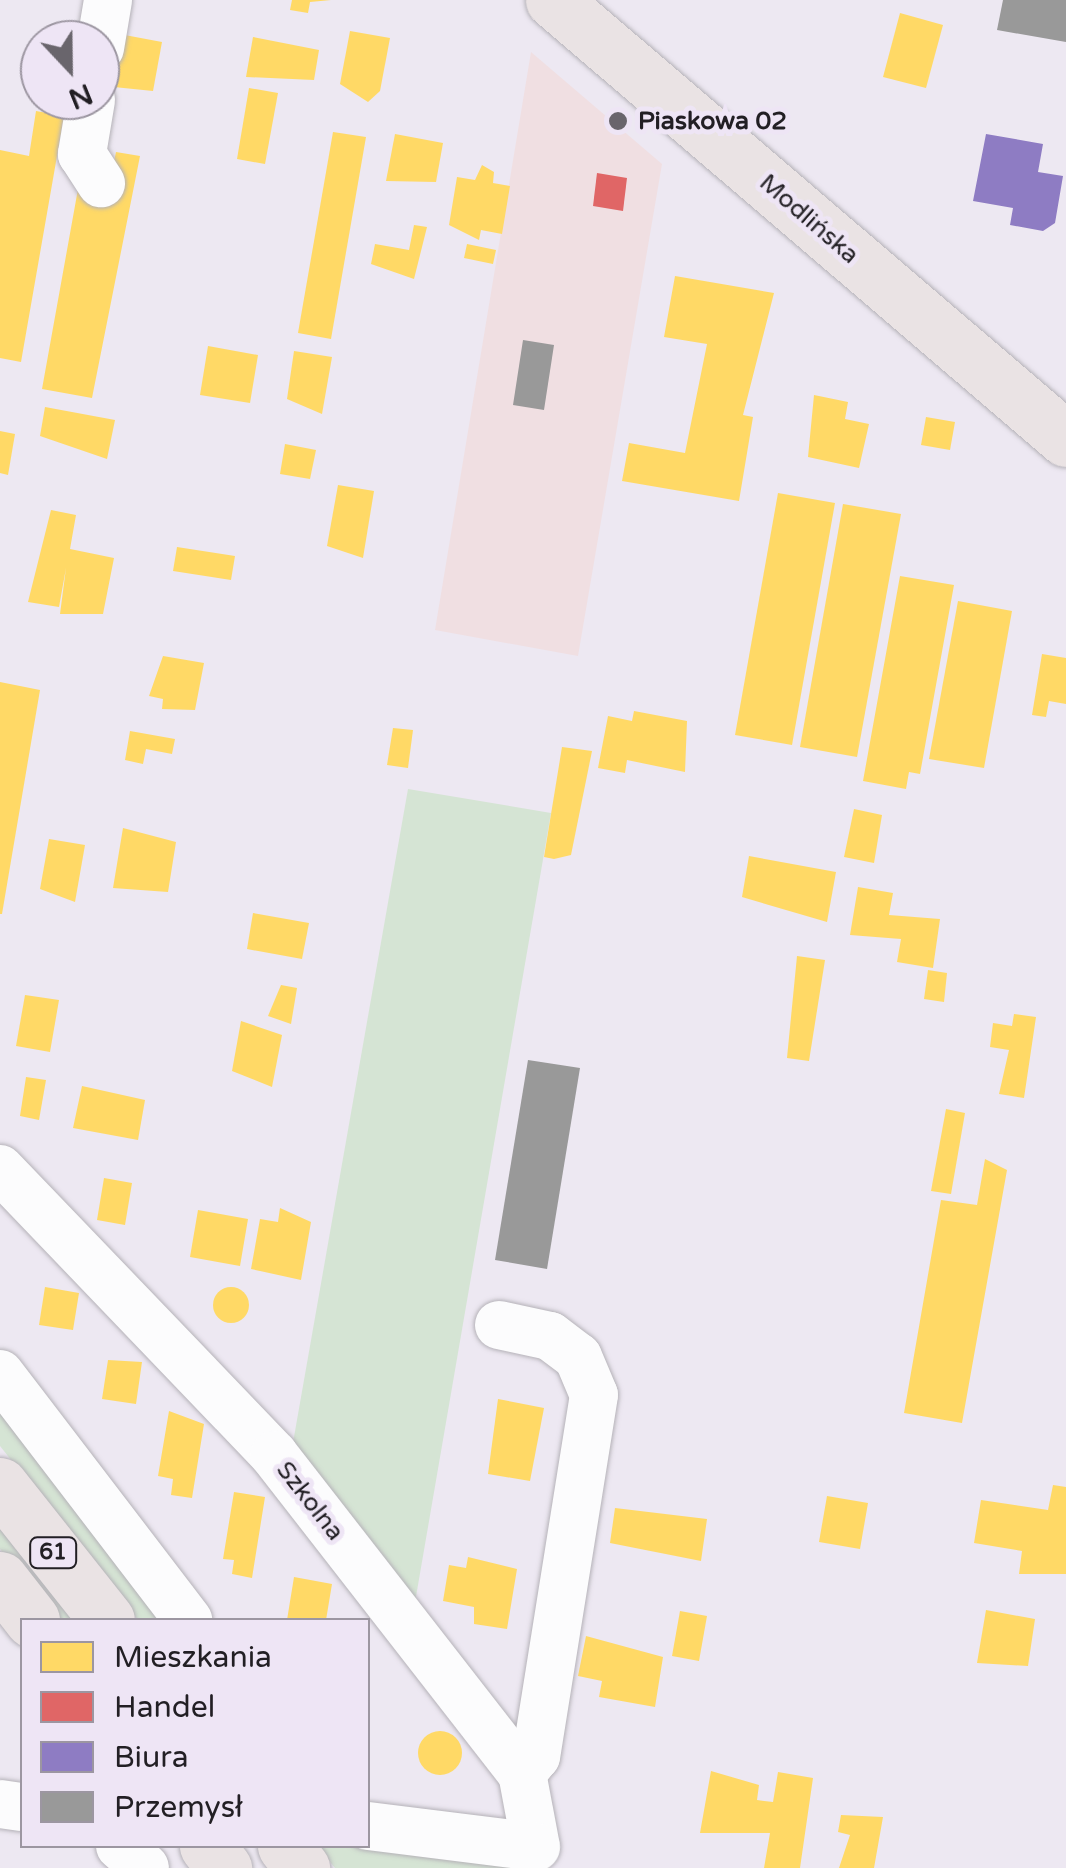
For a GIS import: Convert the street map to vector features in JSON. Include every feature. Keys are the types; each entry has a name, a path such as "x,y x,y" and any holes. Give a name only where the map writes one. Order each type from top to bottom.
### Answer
{"main road":[{"name":"Modlińska","path":"553,0 1066,439"},
{"name":"61","path":"0,1485 105,1618"},
{"name":"61","path":"0,1579 30,1618"},
{"path":"208,1848 224,1868"},
{"path":"286,1848 302,1868"}],"street":[{"path":"88,120 82,154 101,182"},
{"name":"Szkolna","path":"0,1169 274,1455 522,1773 549,1858"},
{"path":"498,1325 564,1347 594,1395 536,1756 522,1773"},
{"path":"0,1374 186,1618"},
{"path":"370,1826 549,1858"},
{"path":"122,1848 145,1868"}],"shaded area":[{"path":"531,52 662,164 578,656 435,630"}],"green space":[{"path":"408,789 551,813 413,1614 291,1454"},
{"path":"0,1396 169,1618 136,1618 0,1446"},
{"path":"0,1518 79,1618 54,1618 0,1549"},
{"path":"370,1846 526,1868 335,1868 319,1848"}],"building: Mieszkania":[{"path":"292,0 331,0 310,2 308,13 290,10"},
{"path":"900,13 943,25 926,88 883,77"},
{"path":"350,31 390,38 380,91 368,102 340,84"},
{"path":"120,34 162,42 153,91 120,88"},
{"path":"253,37 319,50 314,80 246,77"},
{"path":"249,88 278,93 265,164 237,159"},
{"path":"35,120 63,120 21,362 0,358 0,150 29,156"},
{"path":"333,132 366,137 331,339 298,333"},
{"path":"395,134 443,143 436,182 386,181"},
{"path":"116,152 140,156 92,398 42,389 78,189 107,194"},
{"path":"482,165 494,172 493,183 510,186 502,234 481,230 479,240 449,225 457,177 475,180"},
{"path":"414,225 427,227 414,279 371,264 375,244 409,250"},
{"path":"467,244 496,250 493,264 464,258"},
{"path":"675,276 774,293 743,415 753,417 739,501 622,481 629,443 685,453 707,344 664,337"},
{"path":"208,346 258,355 250,403 200,395"},
{"path":"294,351 332,357 322,414 287,399"},
{"path":"814,395 848,402 845,419 869,424 859,468 808,457"},
{"path":"45,407 115,420 107,459 40,436"},
{"path":"926,417 955,422 950,450 921,445"},
{"path":"0,431 15,434 8,475 0,473"},
{"path":"285,444 316,450 310,479 280,474"},
{"path":"338,485 374,491 363,558 327,546"},
{"path":"778,493 835,503 792,745 735,735"},
{"path":"843,504 901,514 857,757 800,747"},
{"path":"51,510 76,515 70,549 114,558 103,614 60,614 66,568 59,607 28,602"},
{"path":"177,547 235,556 231,580 173,571"},
{"path":"900,576 954,585 920,774 909,772 906,789 863,781"},
{"path":"958,601 1012,611 984,768 929,759"},
{"path":"1042,654 1066,658 1066,704 1049,701 1046,717 1032,715"},
{"path":"163,656 204,663 195,710 162,709 163,699 149,696"},
{"path":"0,682 40,690 2,914 0,914"},
{"path":"634,711 687,721 685,772 627,760 625,773 598,768 608,716 632,721"},
{"path":"393,728 413,730 408,768 387,765"},
{"path":"130,731 175,739 172,754 146,749 143,764 125,760"},
{"path":"562,747 592,751 571,855 554,859 544,857"},
{"path":"854,809 882,815 874,863 844,857"},
{"path":"123,828 176,842 168,892 113,888"},
{"path":"49,839 85,845 75,902 40,889"},
{"path":"749,856 836,872 827,922 742,897"},
{"path":"858,887 893,893 889,915 940,919 933,968 897,962 901,939 850,935"},
{"path":"253,913 309,923 302,959 247,949"},
{"path":"797,956 825,960 809,1061 787,1058"},
{"path":"928,970 947,973 944,1002 924,999"},
{"path":"281,985 297,988 291,1024 268,1016"},
{"path":"25,995 59,1000 50,1052 16,1046"},
{"path":"1014,1014 1036,1017 1024,1098 999,1094 1009,1050 990,1047 993,1023 1012,1026"},
{"path":"241,1021 282,1035 272,1087 232,1071"},
{"path":"26,1077 46,1080 39,1120 20,1116"},
{"path":"82,1086 145,1100 138,1140 73,1128"},
{"path":"946,1109 965,1113 951,1194 931,1191"},
{"path":"985,1159 1007,1170 962,1423 904,1413 941,1200 977,1205"},
{"path":"104,1178 132,1183 125,1225 97,1220"},
{"path":"280,1208 311,1222 301,1280 251,1269 260,1219 278,1222"},
{"path":"198,1210 248,1219 240,1266 190,1257"},
{"path":"45,1287 79,1293 73,1330 39,1325"},
{"path":"231,1287 243,1293 249,1305 243,1317 231,1323 219,1317 213,1305 219,1293"},
{"path":"108,1360 142,1362 136,1404 102,1399"},
{"path":"498,1399 544,1408 530,1481 488,1474"},
{"path":"169,1411 204,1424 192,1498 171,1495 173,1479 158,1476"},
{"path":"1053,1485 1066,1487 1066,1574 1019,1574 1022,1551 974,1543 981,1500 1048,1510"},
{"path":"234,1492 265,1497 252,1578 232,1574 234,1560 223,1559"},
{"path":"827,1496 868,1503 860,1549 819,1542"},
{"path":"615,1508 707,1519 701,1561 610,1543"},
{"path":"468,1557 517,1569 507,1629 474,1624 474,1607 443,1601 449,1565 466,1568"},
{"path":"294,1577 332,1584 326,1618 287,1618"},
{"path":"986,1610 1035,1619 1028,1666 977,1663"},
{"path":"680,1611 707,1616 699,1661 672,1656"},
{"path":"586,1636 663,1657 655,1707 599,1697 602,1681 578,1676"},
{"path":"440,1731 456,1737 462,1753 456,1769 440,1775 424,1769 418,1753 424,1737"},
{"path":"711,1771 759,1785 757,1800 773,1802 778,1772 813,1778 800,1868 764,1868 770,1833 700,1833"},
{"path":"841,1815 883,1817 874,1868 839,1868 850,1835 838,1832"}],"building: Handel":[{"path":"597,173 627,178 623,211 593,206"}],"building: Biura":[{"path":"986,134 1043,144 1038,172 1063,176 1055,223 1043,231 1010,225 1013,208 973,201"}],"building: Przemysł":[{"path":"1003,0 1066,0 1066,42 997,30"},
{"path":"523,340 554,345 544,410 513,405"},
{"path":"528,1060 580,1068 547,1269 495,1260"}],"place":[{"name":"Piaskowa 02","path":"618,121"}]}
